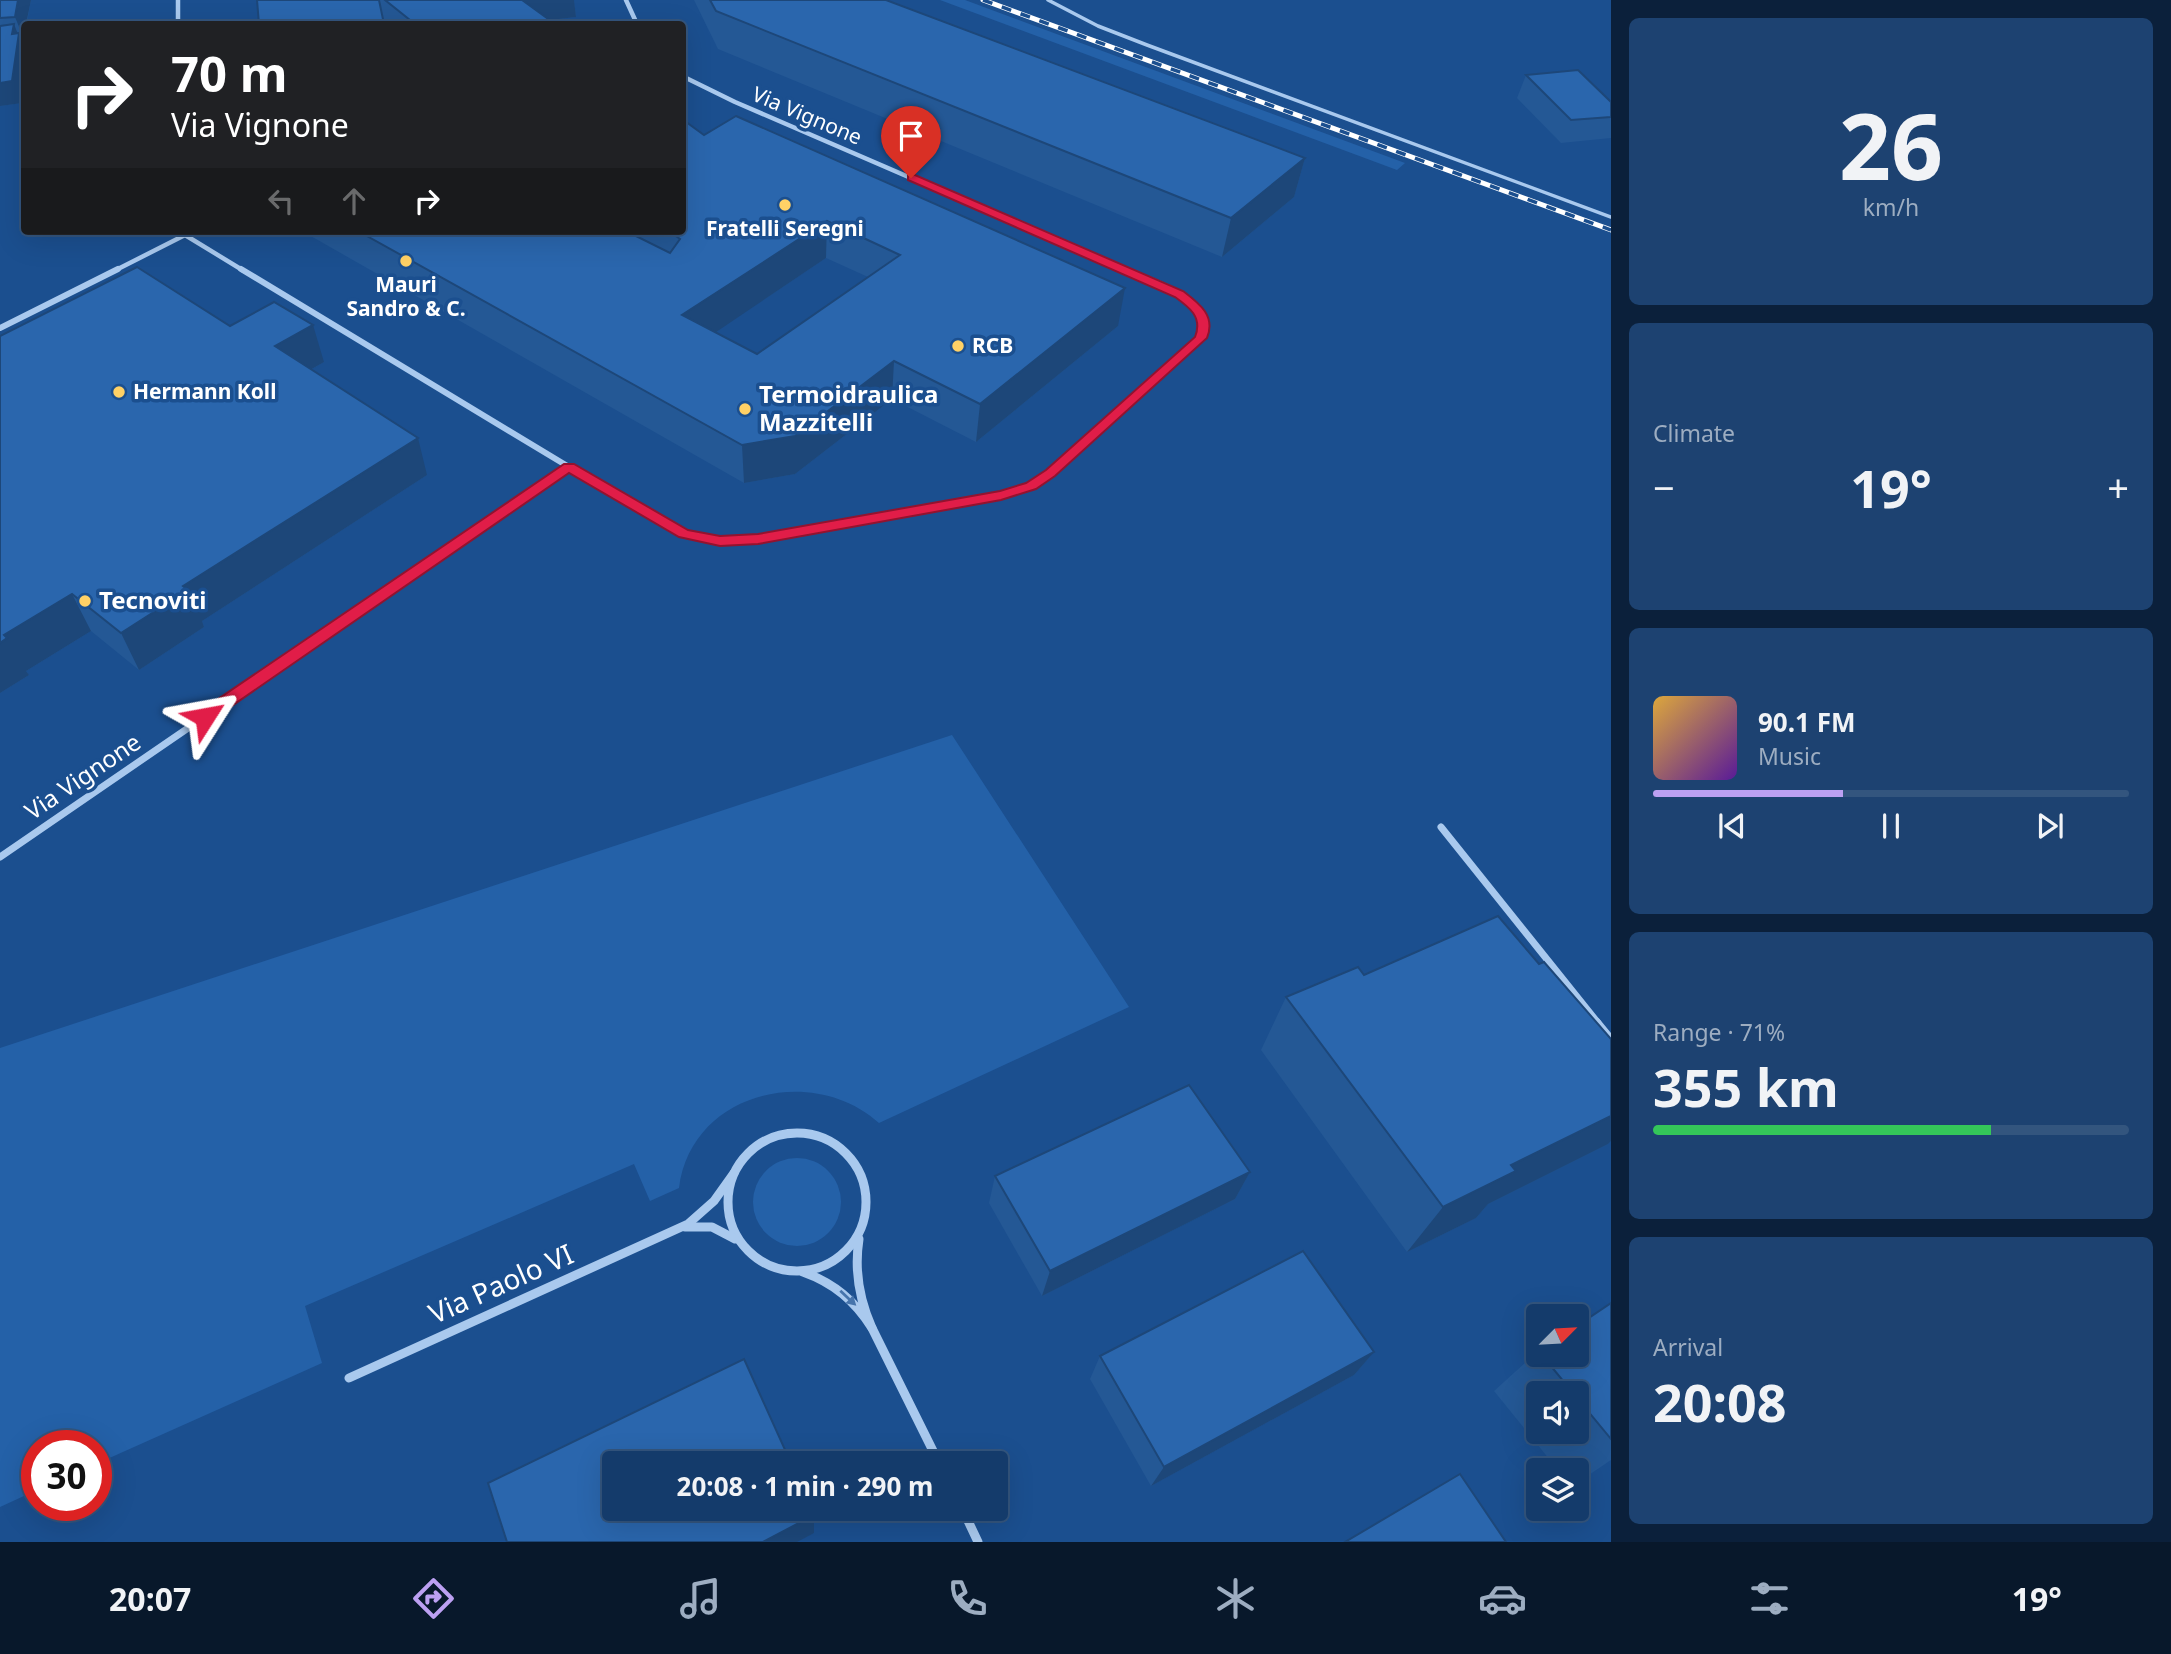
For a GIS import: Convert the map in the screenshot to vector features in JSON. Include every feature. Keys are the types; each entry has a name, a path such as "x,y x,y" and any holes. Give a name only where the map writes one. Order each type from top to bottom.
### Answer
{"street":[{"path":"178,0 178,21"},
{"path":"626,0 636,21"},
{"name":"Via Vignone","path":"186,235 684,534 720,541 758,539 1001,495 1031,486 1051,473 1194,346 1204,329 1200,310 1191,301 1167,288 735,102 686,78"},
{"name":"Via Vignone","path":"0,328 179,235"},
{"name":"Via Vignone","path":"0,857 569,467"},
{"path":"1441,827 1611,1040"},
{"name":"Via Paolo VI","path":"349,1378 671,1232 705,1210 748,1155 766,1141 788,1135 823,1139 850,1157 862,1174 868,1196 856,1250 855,1270 861,1301 933,1451"},
{"path":"734,1173 729,1184 727,1207 732,1230 746,1248"},
{"name":"Via Paolo VI","path":"671,1232 696,1225 714,1227 730,1235 766,1262 810,1274 838,1289 862,1312 872,1328"},
{"name":"Via Paolo VI","path":"788,1269 812,1269 834,1261 851,1246 863,1228"},
{"path":"968,1521 978,1542"}],"lane":[{"path":"1048,0 1080,18 1147,45 1611,217"}],"shaded area":[{"path":"940,0 965,0 1405,163 1397,170"},
{"path":"952,735 1129,1007 879,1123 852,1105 821,1094 789,1092 758,1097 730,1109 706,1129 688,1155 679,1188 650,1201 634,1164 305,1306 322,1363 112,1457 112,1430 21,1430 21,1497 0,1507 0,1048"},
{"path":"797,1158 814,1162 828,1171 837,1185 841,1202 837,1219 828,1233 814,1242 797,1246 780,1242 766,1233 757,1219 753,1202 757,1185 766,1171 780,1162"}],"building":[{"path":"0,0 18,0 15,17 0,18"},
{"path":"257,0 379,0 383,21 259,21"},
{"path":"385,0 522,0 551,21 411,21"},
{"path":"710,0 886,0 1305,158 1231,218 716,11"},
{"path":"14,24 12,34 19,33 12,81 0,83 0,26"},
{"path":"1578,70 1611,102 1611,117 1571,120 1526,75"},
{"path":"736,116 1125,288 980,404 894,361 795,436 742,445 365,235 634,235 670,253 680,239 674,235 686,235 686,122 704,135","holes":["827,221 900,255 757,354 682,315"]},
{"path":"137,267 230,326 274,302 313,325 275,346 418,438 183,586 188,590 121,633 72,594 4,635 7,638 0,643 0,336"},
{"path":"1498,916 1539,964 1544,962 1611,1039 1611,1116 1511,1165 1516,1171 1443,1207 1286,997 1358,967 1364,975"},
{"path":"1189,1085 1250,1172 1050,1271 995,1176"},
{"path":"1303,1251 1374,1352 1164,1467 1100,1356"},
{"path":"1611,1303 1611,1439 1589,1412 1589,1381 1563,1381 1552,1367 1589,1367 1589,1318"},
{"path":"744,1359 786,1451 602,1451 602,1521 803,1521 763,1542 507,1542 488,1483"},
{"path":"1460,1474 1506,1542 1345,1542"}],"railway":[{"path":"983,0 1611,230"}],"place":[{"name":"Fratelli Seregni","path":"785,205"},
{"name":"Mauri Sandro & C.","path":"406,261"},
{"name":"RCB","path":"958,346"},
{"name":"Hermann Koll","path":"119,392"},
{"name":"Termoidraulica Mazzitelli","path":"745,409"},
{"name":"Tecnoviti","path":"85,601"}],"route":[{"path":"205,717 569,467 684,534 720,541 758,539 1001,495 1031,486 1051,473 1201,338 1204,319 1200,310 1179,294 911,178"}]}
